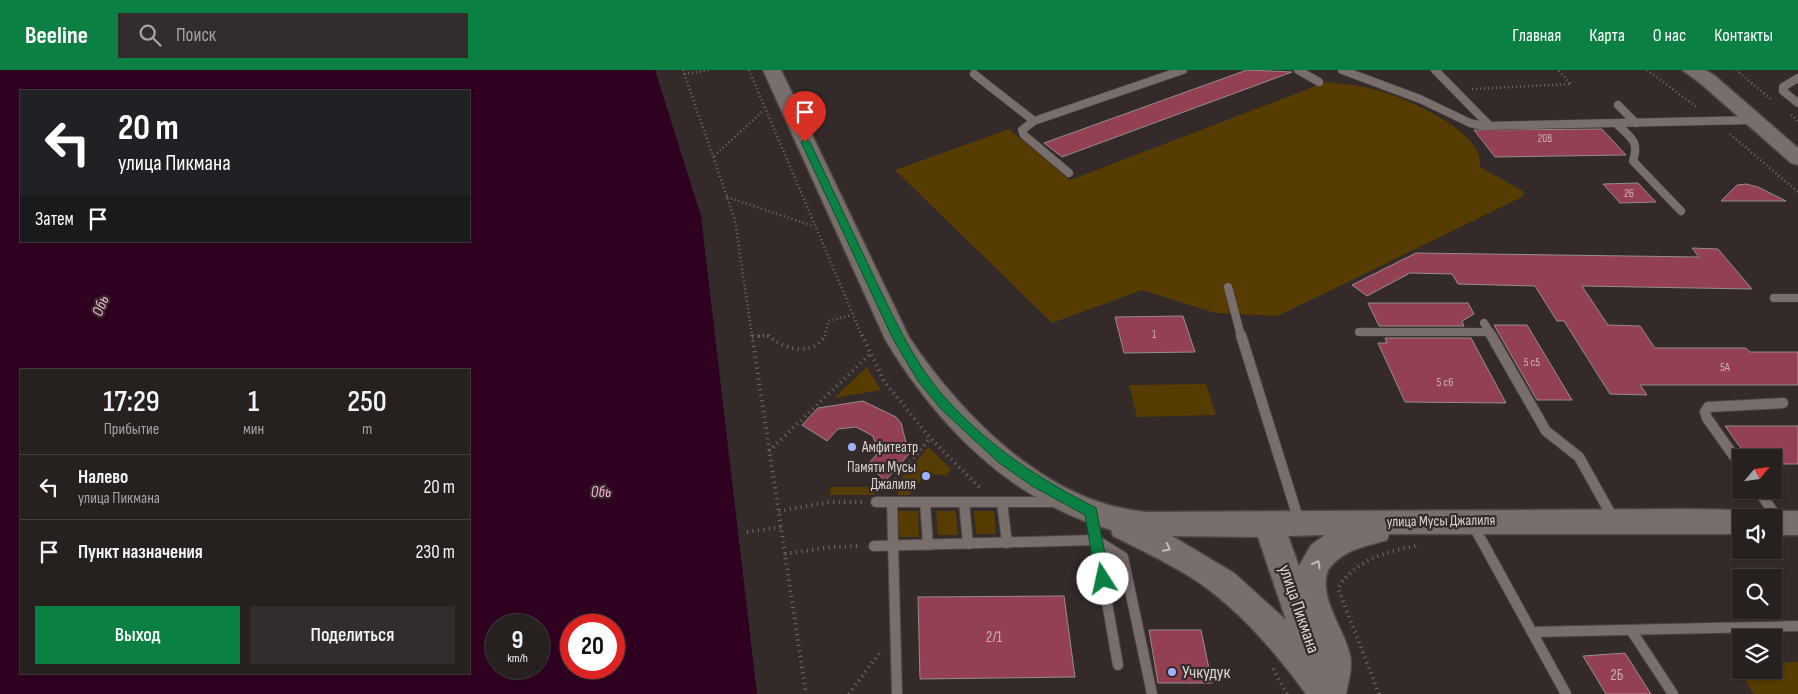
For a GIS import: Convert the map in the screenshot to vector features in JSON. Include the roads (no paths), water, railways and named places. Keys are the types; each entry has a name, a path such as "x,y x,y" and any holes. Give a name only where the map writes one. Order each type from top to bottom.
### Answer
{"street":[{"path":"772,70 898,339 922,378 945,406 1002,459 1086,518 1173,551 1224,583 1276,632 1328,694"},
{"path":"1699,73 1798,159"},
{"name":"улица Мусы Джалиля","path":"1086,518 1141,524 1284,524 1425,532 1471,521 1732,522"},
{"name":"улица Пикмана","path":"1284,524 1328,694"},
{"path":"1328,694 1334,658 1310,586 1315,562 1332,546 1356,535 1425,532"}],"lane":[{"path":"1069,173 1024,135 1022,130 1034,120 1182,70"},
{"path":"1298,70 1319,82"},
{"path":"1342,70 1420,99 1470,123 1490,126 1754,120"},
{"path":"1435,70 1490,126"},
{"path":"974,74 1034,120"},
{"path":"1798,78 1783,87 1783,91 1798,103"},
{"path":"1618,105 1636,123"},
{"path":"1616,123 1636,144 1637,149 1633,161 1681,211"},
{"path":"1228,287 1253,379 1284,524"},
{"path":"1774,298 1798,298"},
{"path":"1484,323 1546,431 1579,457 1614,520"},
{"path":"1359,332 1490,332"},
{"path":"1732,453 1707,418 1705,412 1708,407 1713,405 1783,404"},
{"path":"1765,499 1784,523"},
{"path":"897,694 892,546 883,502 1002,502 1086,518 1123,557 1152,694"},
{"path":"925,502 928,545"},
{"path":"964,502 968,544"},
{"path":"1002,502 1007,543"},
{"path":"874,546 1007,543 1086,518"},
{"path":"1086,518 1118,665"},
{"path":"1471,521 1566,694"},
{"path":"1532,632 1798,626"},
{"path":"1631,630 1673,694"}],"water":[{"name":"Обь","path":"0,70 655,70 701,216 757,694 0,694"}],"place":[{"name":"Амфитеатр","path":"852,447"},
{"name":"Памяти Мусы Джалиля","path":"926,476"},
{"name":"Учкудук","path":"1172,672"}]}
